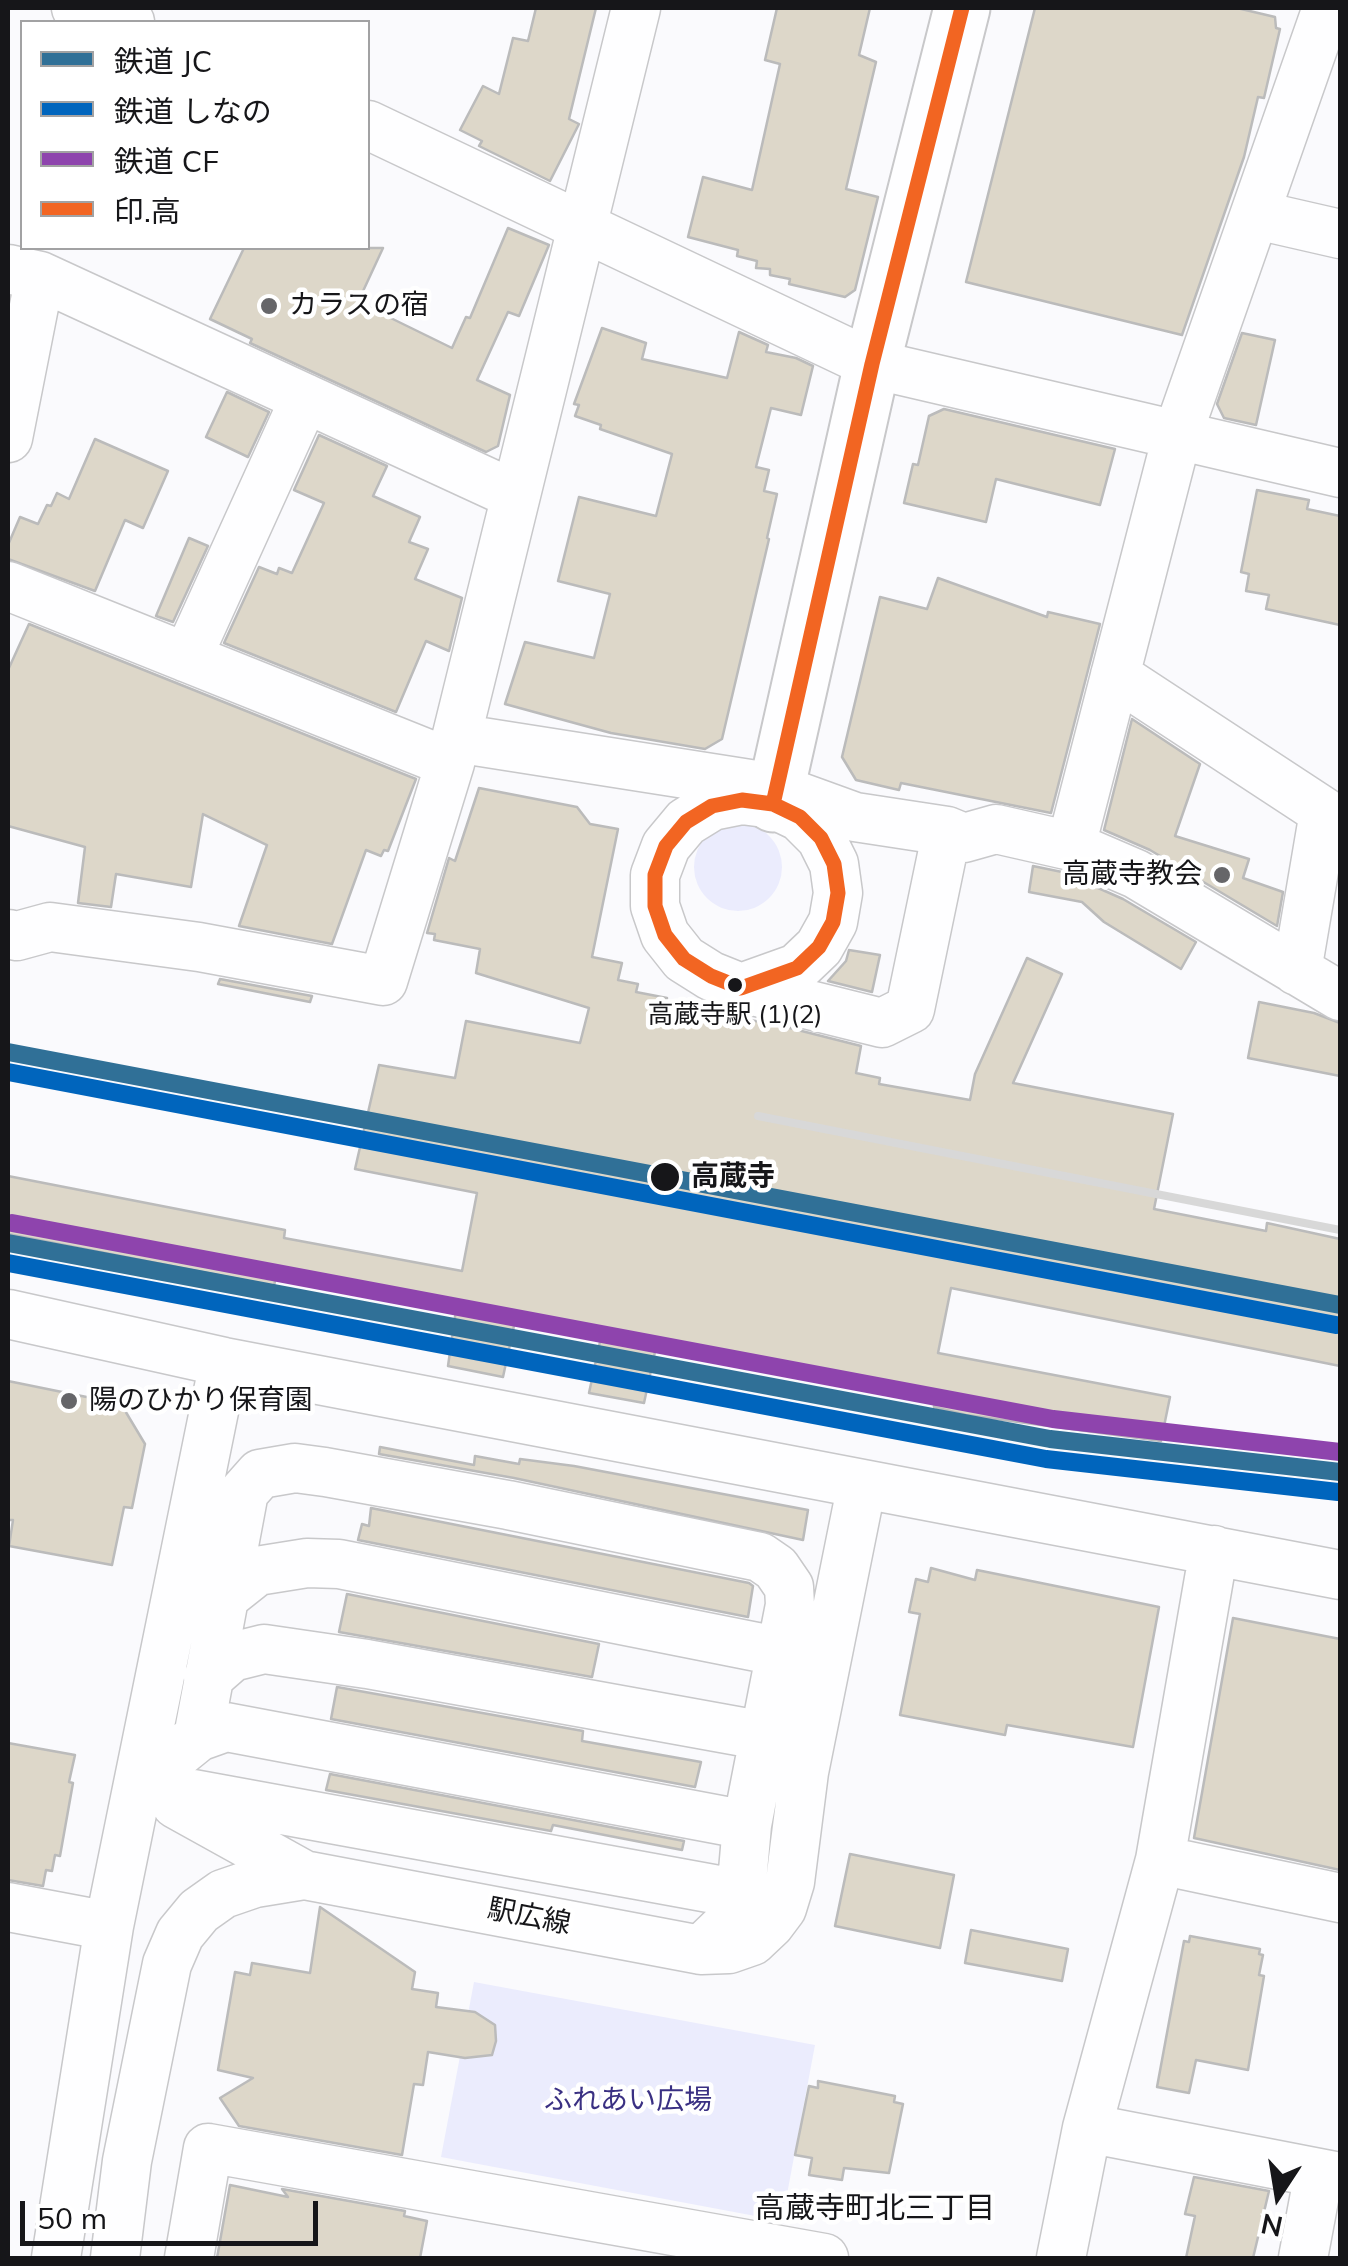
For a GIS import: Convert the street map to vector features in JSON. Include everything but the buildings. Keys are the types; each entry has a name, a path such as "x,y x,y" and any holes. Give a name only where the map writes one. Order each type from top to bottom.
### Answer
{"main road":[{"path":"774,796 872,364 962,8"}],"street":[{"path":"76,8 122,20"},
{"path":"8,934 18,936 50,927 199,947 383,982 453,751 636,8"},
{"path":"1071,846 1178,436 1327,8"},
{"path":"370,127 872,364 1340,474"},
{"path":"1256,215 1340,234"},
{"path":"8,438 24,273 515,494"},
{"path":"187,658 304,398"},
{"path":"8,586 187,658 453,751 774,796 855,817 947,831 964,838 996,829 1071,846 1136,874 1340,996"},
{"path":"1114,675 1324,812 1297,971"},
{"path":"740,988 797,968 819,948 833,922 838,893 834,864 820,838 774,796 712,806 686,822 666,846 655,875 655,906 665,935 684,959 710,976 740,988 882,1024 910,1009 947,831"},
{"path":"8,1314 224,1362 1340,1575"},
{"path":"56,2258 110,1926 224,1362"},
{"path":"198,1737 244,1492 260,1474 294,1468 508,1505 760,1557 776,1568 789,1588 790,1605 747,1825 741,1894 733,1919 701,1950"},
{"name":"駅広線","path":"115,2258 128,2161 167,1964 180,1934 199,1911 224,1894 255,1883 304,1875 701,1950 729,1949 752,1941 782,1908 790,1882 804,1772 862,1484"},
{"path":"1061,2258 1087,2128 1160,1860 1214,1550"},
{"path":"223,1598 257,1571 307,1563 339,1564 782,1652"},
{"path":"208,1678 232,1657 264,1650 367,1664 765,1736"},
{"path":"139,1784 198,1737 226,1727 747,1825"},
{"path":"139,1784 304,1875"},
{"path":"139,1784 741,1894"},
{"path":"1160,1860 1340,1898"},
{"path":"8,1907 110,1926"},
{"path":"1087,2128 1330,2175 1303,2258"},
{"path":"189,2258 208,2148 824,2258"}],"green space":[{"path":"738,823 769,836 782,867 769,898 738,911 707,898 694,867 707,836"},
{"name":"ふれあい広場","path":"474,1982 815,2045 782,2221 441,2157"}],"railway":[{"path":"758,1116 1340,1230"}],"rail line":[{"name":"JC","path":"8,1052 1340,1305"},
{"name":"しなの","path":"8,1072 1336,1325"},
{"name":"CF","path":"12,1223 1053,1419 1340,1452"},
{"name":"JC","path":"8,1243 1050,1439 1340,1472"},
{"name":"しなの","path":"8,1263 1046,1459 1338,1492"}],"transit line":[{"name":"印.高","path":"773,804 872,364 962,8"},
{"name":"印.高","path":"742,800 773,804 800,817 821,838 834,864 838,893 833,922 819,947 797,968 741,988 684,959 665,935 655,906 655,875 666,846 686,822 712,806 742,800"}],"place":[{"name":"カラスの宿","path":"269,306"},
{"name":"高蔵寺教会","path":"1222,875"},
{"name":"高蔵寺駅 (1)(2)","path":"735,985"},
{"name":"高蔵寺","path":"665,1177"},
{"name":"陽のひかり保育園","path":"69,1401"}],"district":[{"name":"高蔵寺町北三丁目","path":"875,2209"}]}
